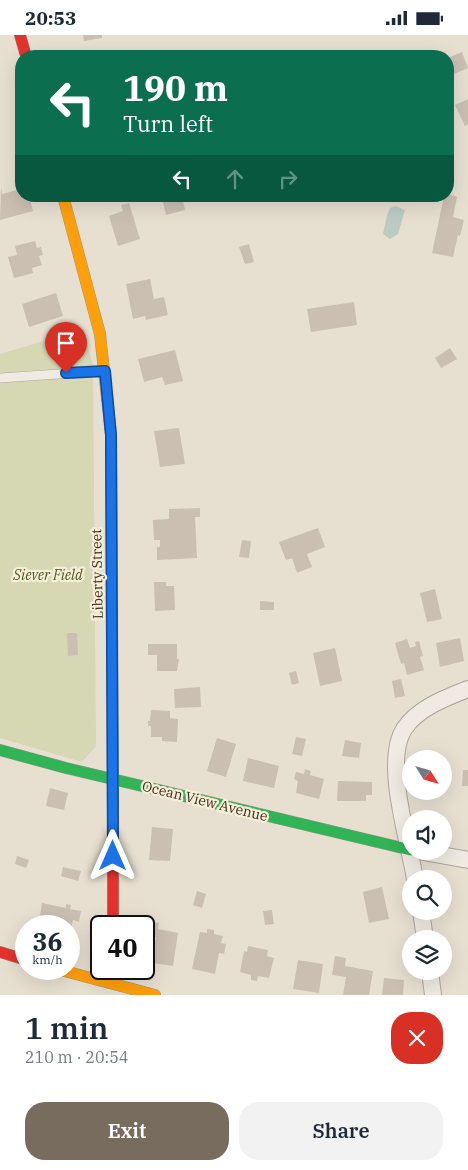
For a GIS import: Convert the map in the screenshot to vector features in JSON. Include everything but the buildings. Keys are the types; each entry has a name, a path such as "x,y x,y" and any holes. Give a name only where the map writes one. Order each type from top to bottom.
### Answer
{"street":[{"path":"20,35 24,50"},
{"name":"Liberty Street","path":"65,202 100,334 111,435 113,915"},
{"path":"404,810 397,781 395,759 398,743 404,729 416,715 442,699 468,689"},
{"name":"Ocean View Avenue","path":"0,749 66,768 402,847"},
{"name":"Ocean View Avenue","path":"452,857 468,860"},
{"path":"0,952 15,957"},
{"path":"80,977 113,990 156,995"},
{"path":"432,980 434,995"}],"lane":[{"path":"0,378 105,371"}],"green space":[{"name":"Siever Field","path":"84,329 93,366 96,746 82,762 0,738 0,354"}],"shaded area":[{"path":"396,206 405,210 398,234 390,239 383,234 390,208"}],"traffic: fast":[{"path":"107,398 111,435 113,803"},
{"path":"0,750 66,768 402,848"}],"traffic: slow":[{"path":"65,202 100,334 107,398"},
{"path":"80,975 155,995"}],"traffic: jam":[{"path":"20,35 24,50"},
{"path":"113,803 113,915"},
{"path":"0,952 15,957"}],"route":[{"path":"66,373 105,371 108,399 111,435 113,856"}]}
